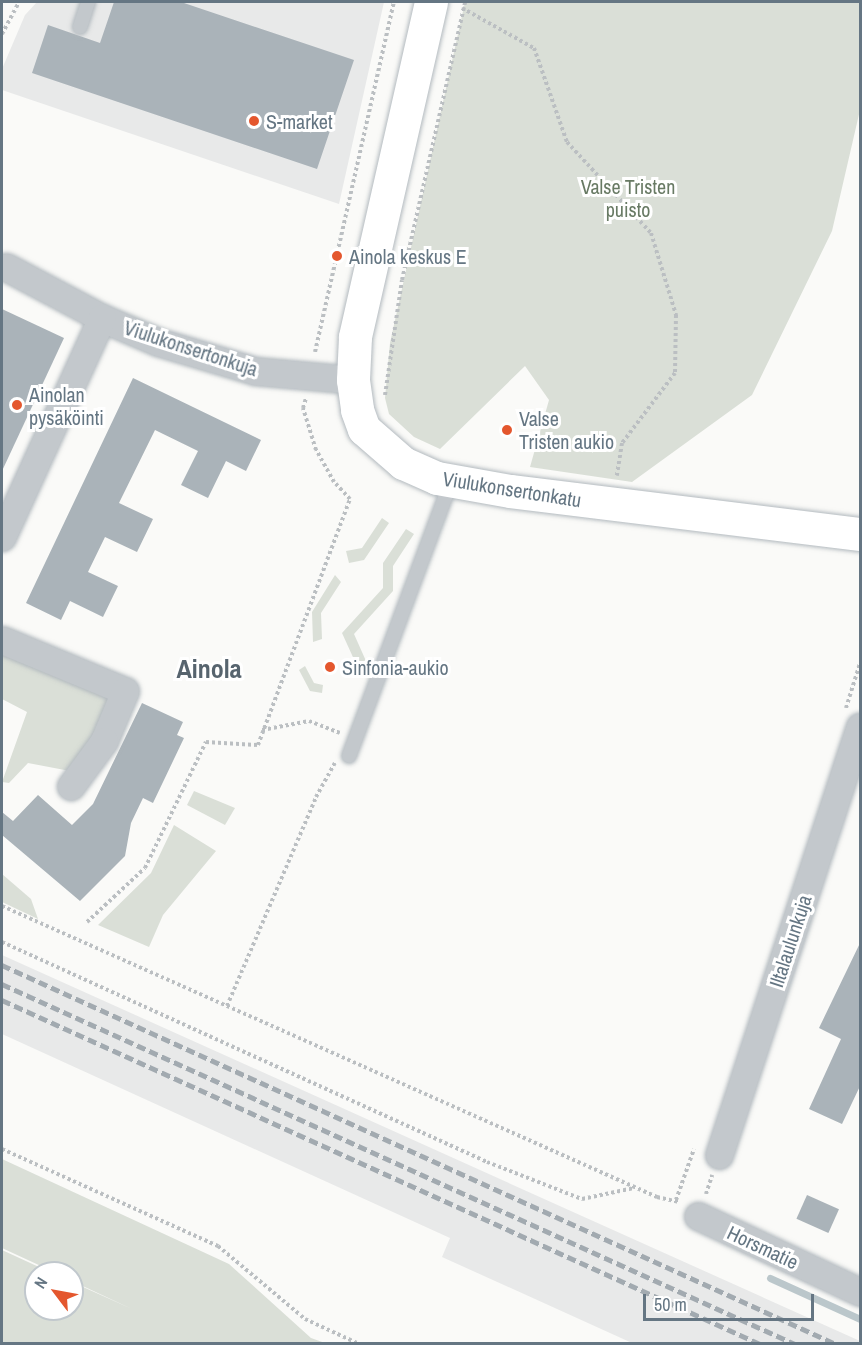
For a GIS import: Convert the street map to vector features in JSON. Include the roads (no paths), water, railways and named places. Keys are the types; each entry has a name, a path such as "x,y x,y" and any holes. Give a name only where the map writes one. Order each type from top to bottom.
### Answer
{"street":[{"name":"Viulukonsertonkatu","path":"431,2 356,338 353,380 357,410 364,429 381,447 403,463 451,481 861,534"},
{"name":"Viulukonsertonkuja","path":"6,267 102,318 158,342 255,371 353,380"},
{"name":"Viulukonsertonkuja","path":"2,537 102,318"},
{"path":"2,640 125,691 104,741 71,786"},
{"name":"Iltalaulunkuja","path":"719,1155 861,727"},
{"name":"Horsmatie","path":"698,1216 861,1292"}],"lane":[{"path":"80,27 88,2"},
{"path":"349,756 451,481"}],"waterway":[{"path":"770,1278 860,1319"}],"railway":[{"path":"2,965 836,1344"},
{"path":"2,984 795,1344"},
{"path":"2,1000 760,1344"}],"place":[{"name":"S-market","path":"254,121"},
{"name":"Ainola keskus E","path":"337,256"},
{"name":"Ainolan pysäköinti","path":"17,405"},
{"name":"Valse Tristen aukio","path":"507,430"},
{"name":"Sinfonia-aukio","path":"330,667"}],"district":[{"name":"Ainola","path":"209,669"}],"park label":[{"name":"Valse Tristen puisto","path":"628,198"}]}
